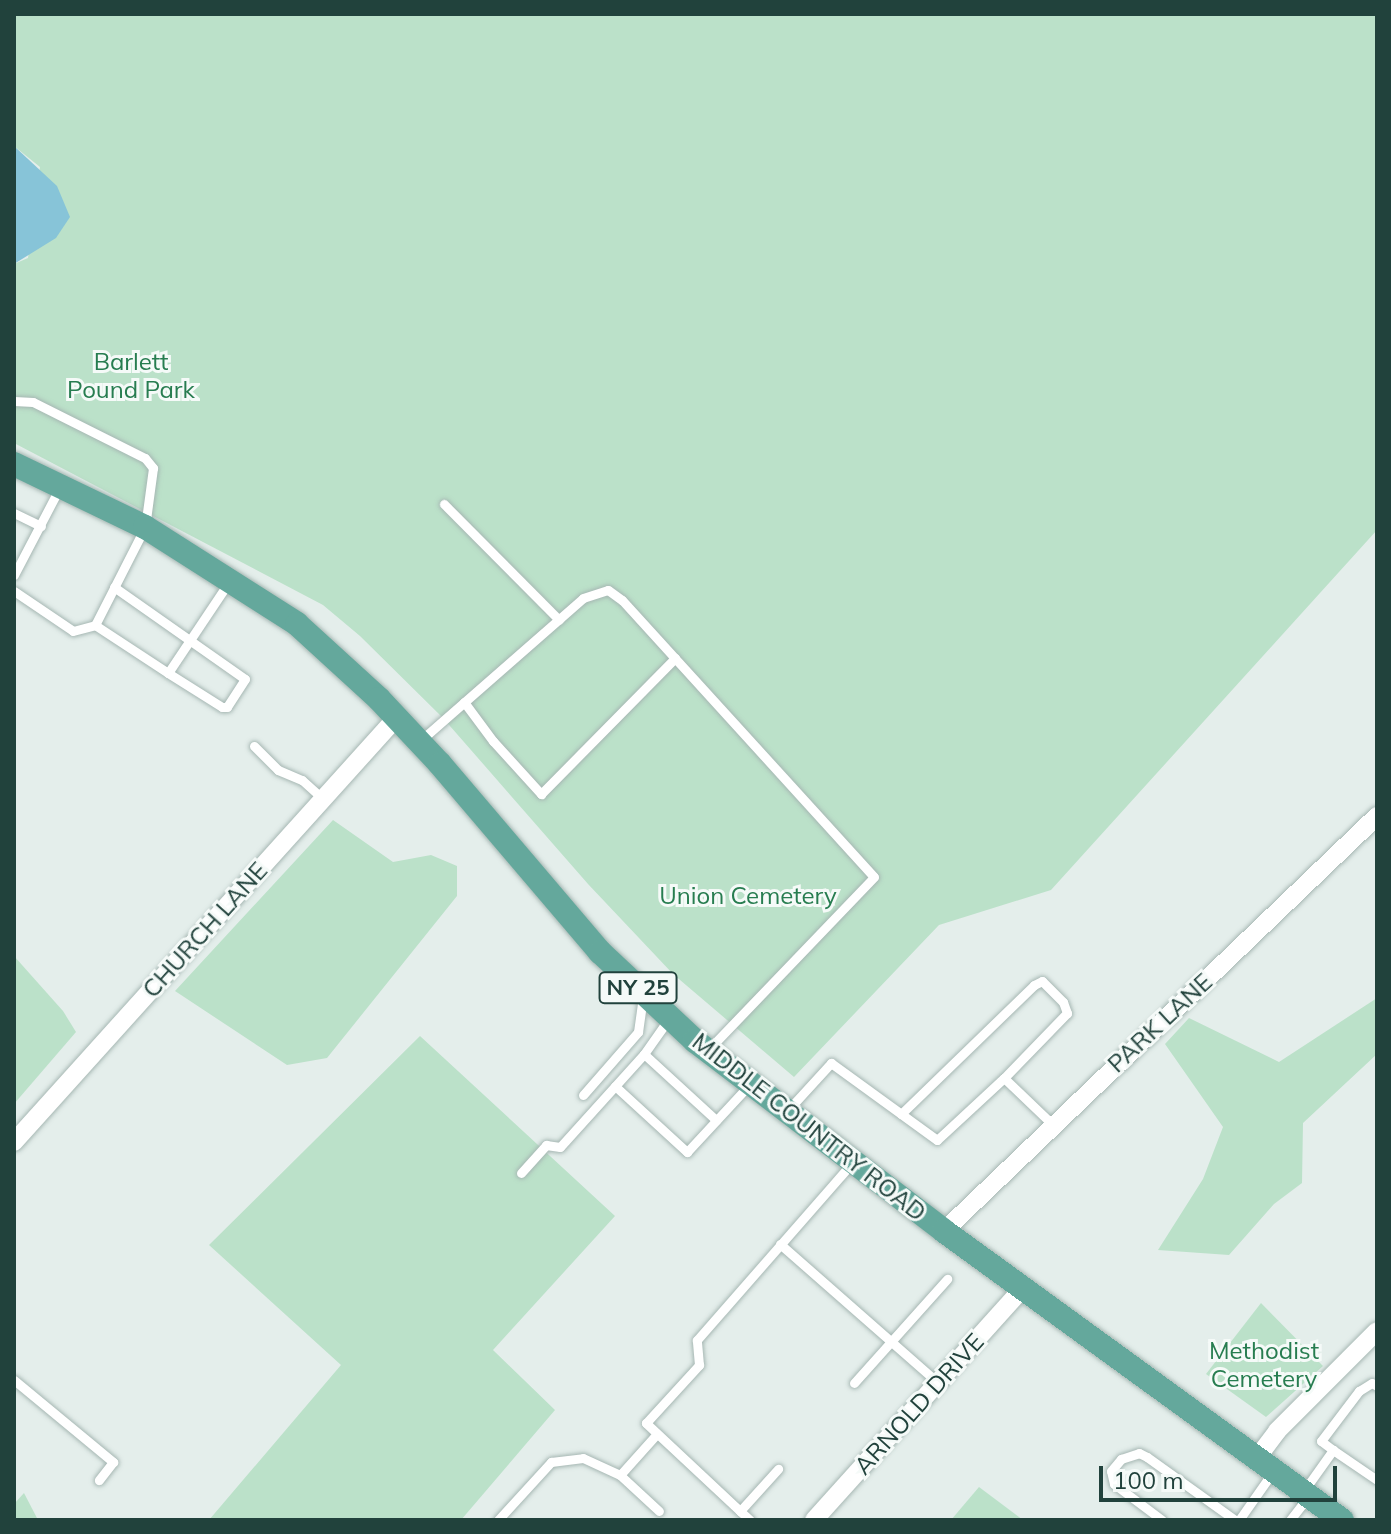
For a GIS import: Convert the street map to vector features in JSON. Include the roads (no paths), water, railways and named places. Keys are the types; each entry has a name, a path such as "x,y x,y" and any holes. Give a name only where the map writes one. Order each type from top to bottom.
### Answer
{"main road":[{"name":"MIDDLE COUNTRY ROAD","path":"14,464 145,527 231,579 297,624 396,718 488,816 600,952 670,1018 944,1231 1342,1520"}],"street":[{"name":"CHURCH LANE","path":"14,1142 396,718"},
{"name":"PARK LANE","path":"944,1231 1377,816"},
{"name":"ARNOLD DRIVE","path":"814,1520 1023,1288"},
{"path":"1266,1464 1277,1431 1377,1331"}],"lane":[{"path":"14,401 33,402 145,458 153,475 145,527 95,625 73,631 14,591"},
{"path":"14,575 60,486"},
{"path":"444,504 559,620"},
{"path":"14,513 41,526"},
{"path":"168,673 231,579"},
{"path":"95,625 222,707 227,707 239,688 244,675 114,587"},
{"path":"418,742 583,598 608,590 622,600 874,877 708,1050"},
{"path":"464,702 493,741 541,794 675,658"},
{"path":"254,746 278,770 302,780 323,799"},
{"path":"788,1110 831,1063 901,1114 937,1140 1004,1078 1067,1013 1063,1002 1042,981 901,1114"},
{"path":"583,1095 638,1032 643,993"},
{"path":"521,1173 546,1145 560,1147 644,1054 670,1018"},
{"path":"644,1054 716,1120"},
{"path":"1004,1078 1053,1125"},
{"path":"615,1086 687,1152 751,1082"},
{"path":"750,1520 655,1436 646,1423 699,1365 697,1340 855,1159"},
{"path":"780,1244 937,1382"},
{"path":"854,1383 947,1279"},
{"path":"14,1380 113,1462 99,1480"},
{"path":"1377,1386 1372,1383 1359,1391 1321,1441 1377,1480"},
{"path":"620,1475 655,1436"},
{"path":"1290,1520 1333,1450"},
{"path":"1162,1520 1114,1484 1111,1471 1121,1459 1139,1453 1155,1461 1237,1520 1266,1464"},
{"path":"498,1520 551,1462 583,1458 620,1475 659,1511"},
{"path":"740,1511 778,1469"}],"water":[{"path":"14,146 57,186 70,217 56,238 14,264"}],"park label":[{"name":"Barlett Pound Park","path":"131,376"},
{"name":"Union Cemetery","path":"748,896"},
{"name":"Methodist Cemetery","path":"1264,1365"}]}
